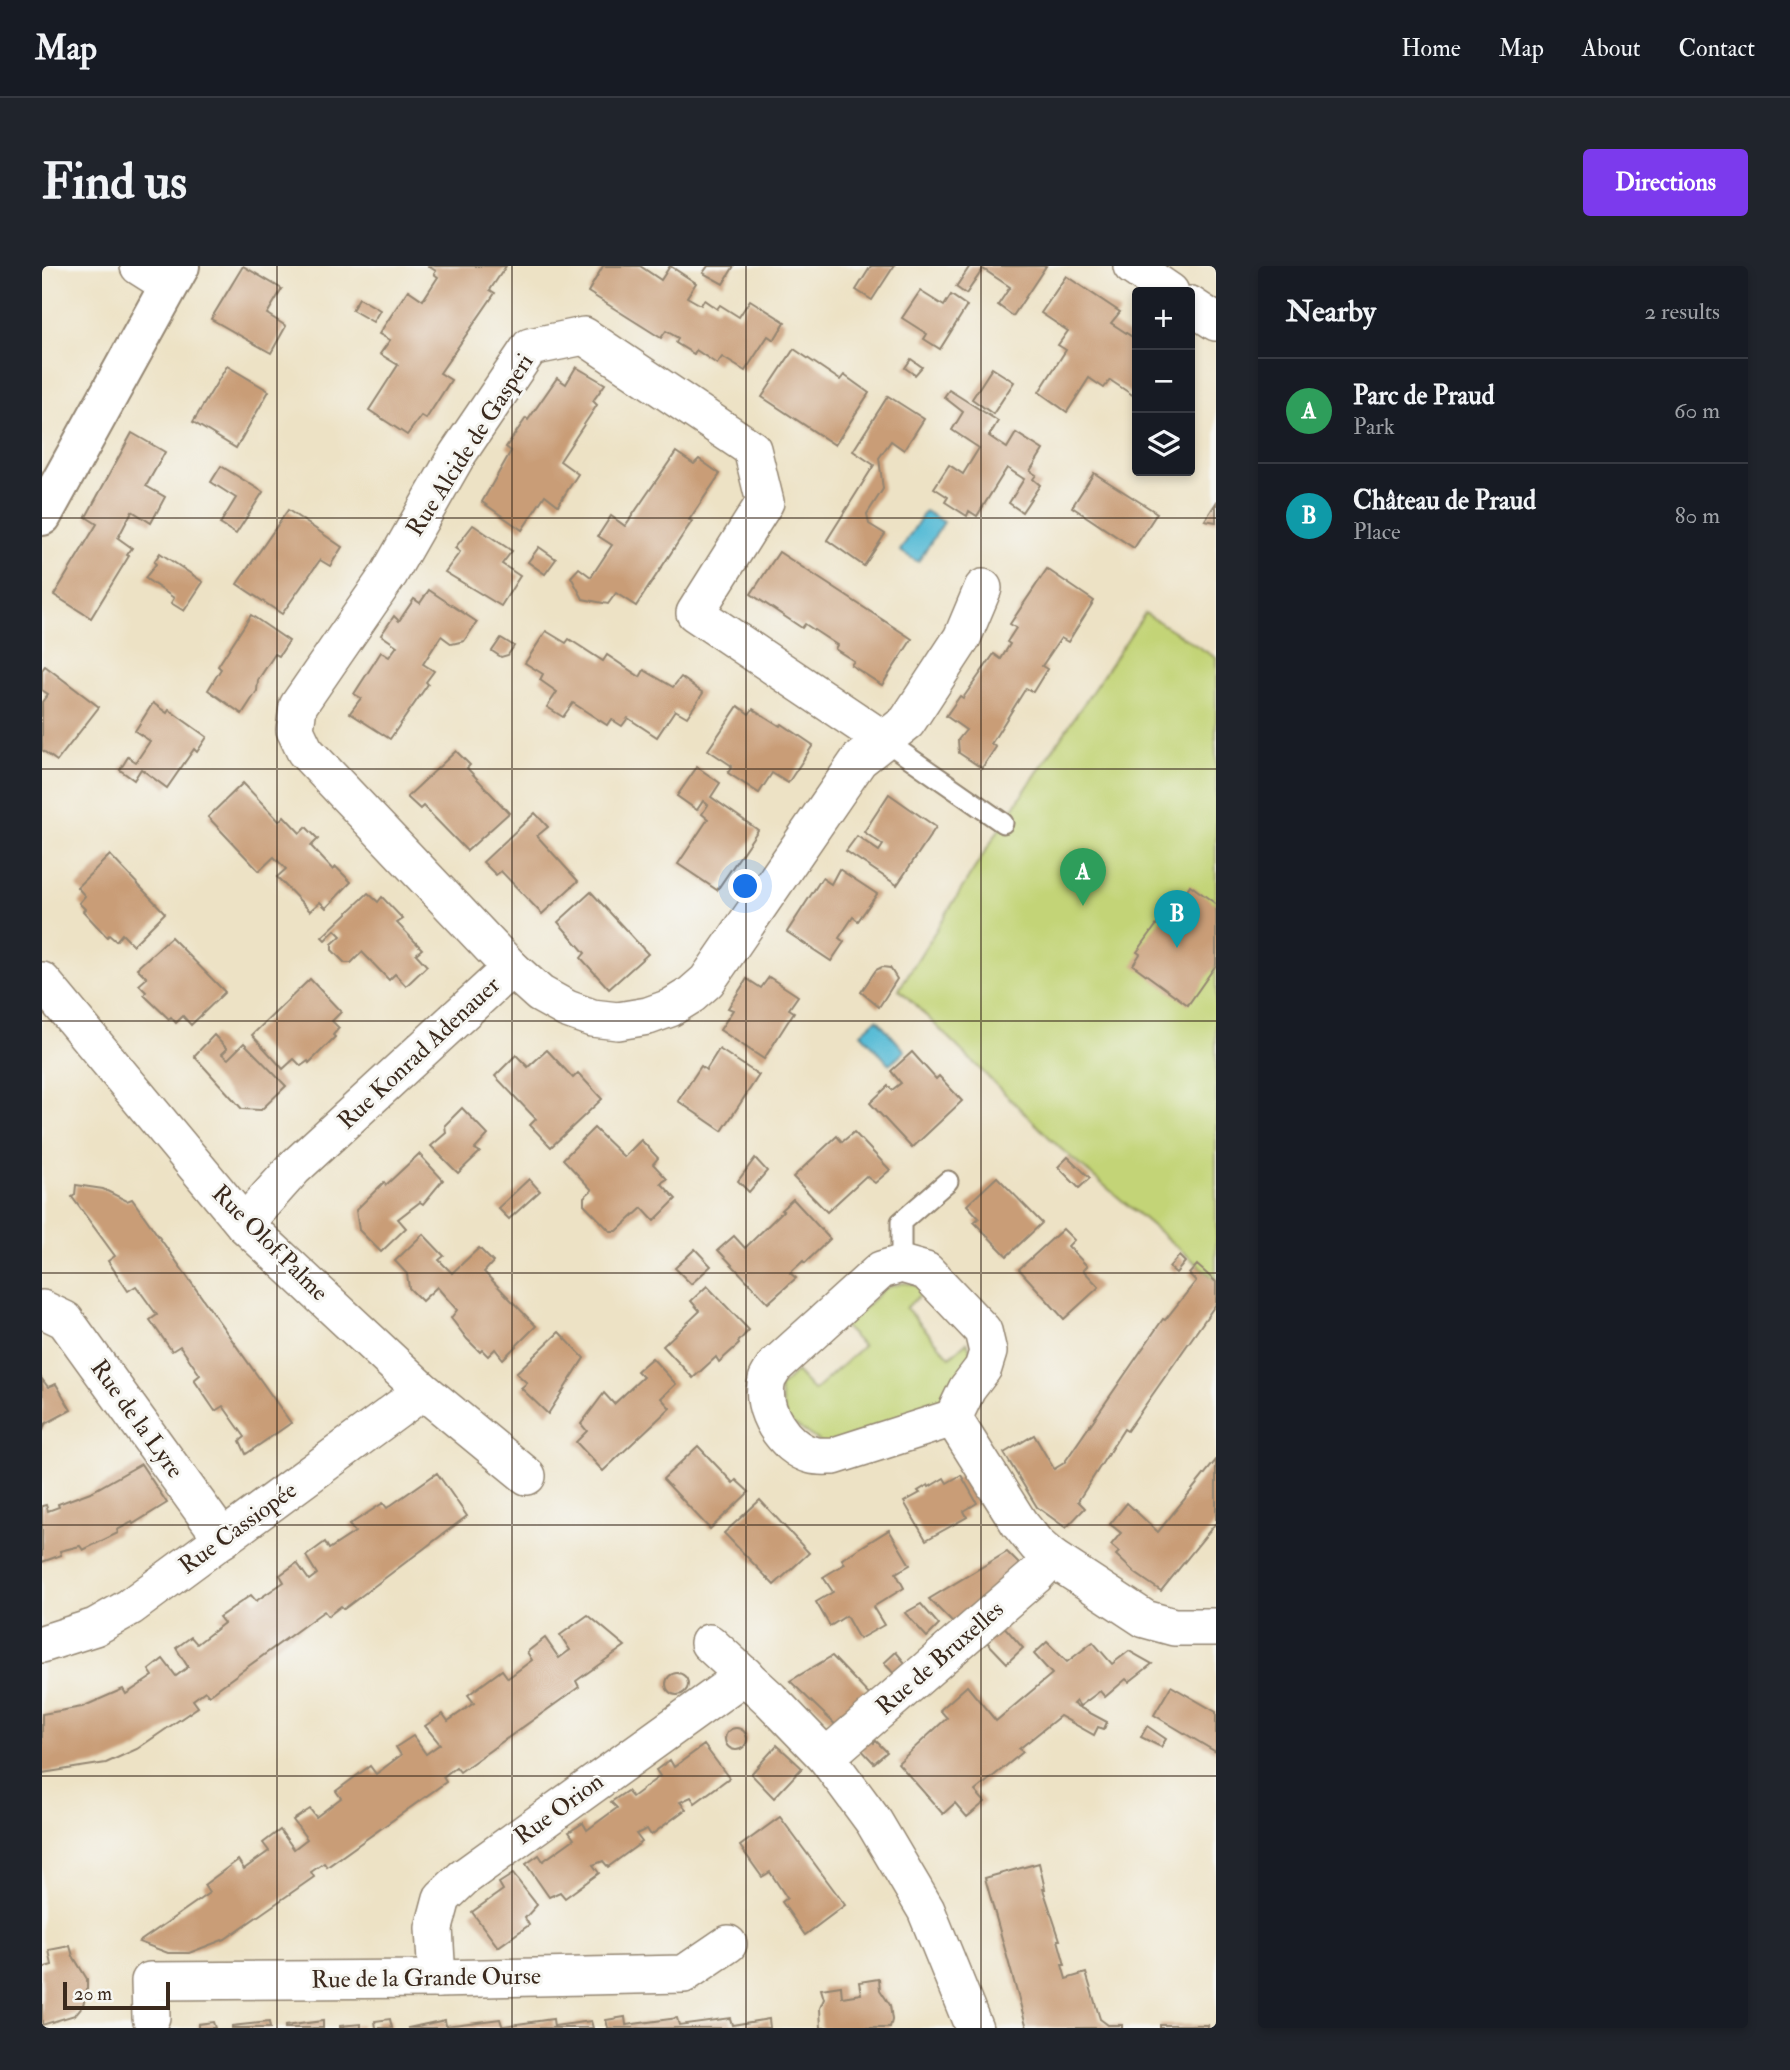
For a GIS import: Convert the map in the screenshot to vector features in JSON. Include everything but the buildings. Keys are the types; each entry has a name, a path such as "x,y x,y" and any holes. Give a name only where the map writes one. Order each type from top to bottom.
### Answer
{"street":[{"path":"1132,266 1163,287"},
{"path":"42,516 163,272"},
{"path":"1195,309 1216,323"},
{"name":"Rue Alcide de Gasperi","path":"511,968 305,751 295,730 298,706 389,574 457,455 530,347 584,336 752,449 765,502 695,612 884,740"},
{"name":"Rue Konrad Adenauer","path":"244,1224 294,1168 511,968 540,994 567,1009 592,1018 618,1021 648,1016 670,1008 707,981 859,760 907,722 962,638 983,588"},
{"name":"Rue Olof Palme","path":"42,981 244,1224 420,1388 527,1476"},
{"path":"901,1264 926,1271 983,1331 988,1352 983,1368 967,1389 953,1418 834,1457 813,1456 797,1449 783,1437 772,1419 766,1395 767,1380 775,1366 881,1270 901,1264"},
{"name":"Rue de la Lyre","path":"42,1309 65,1320 223,1539"},
{"name":"Rue Cassiopée","path":"42,1644 95,1626 130,1608 408,1402 420,1388"},
{"path":"953,1418 1019,1523 1052,1558 1145,1619 1174,1627 1216,1627"},
{"name":"Rue de Bruxelles","path":"827,1757 1035,1576 1052,1558"},
{"path":"709,1643 827,1757 874,1822 926,1910 974,2028"},
{"name":"Rue Orion","path":"437,1979 434,1928 442,1898 463,1878 745,1675"},
{"name":"Rue de la Grande Ourse","path":"151,2017 150,1981 684,1974 728,1944"}],"lane":[{"path":"884,740 1003,823"},
{"path":"901,1264 901,1222 948,1181"}],"green space":[{"path":"1145,613 1216,658 1216,1280 1060,1148 899,989 1003,823"},
{"path":"903,1283 913,1284 924,1291 906,1308 950,1357 967,1342 973,1357 952,1391 927,1408 826,1446 786,1419 779,1388 796,1372 814,1391 863,1346 844,1327 885,1288"}],"water":[{"path":"925,511 944,522 918,562 900,551"},
{"path":"877,1019 905,1051 889,1064 861,1033"}],"place":[{"name":"Parc de Praud","path":"1083,906"},
{"name":"Château de Praud","path":"1177,948"}]}
